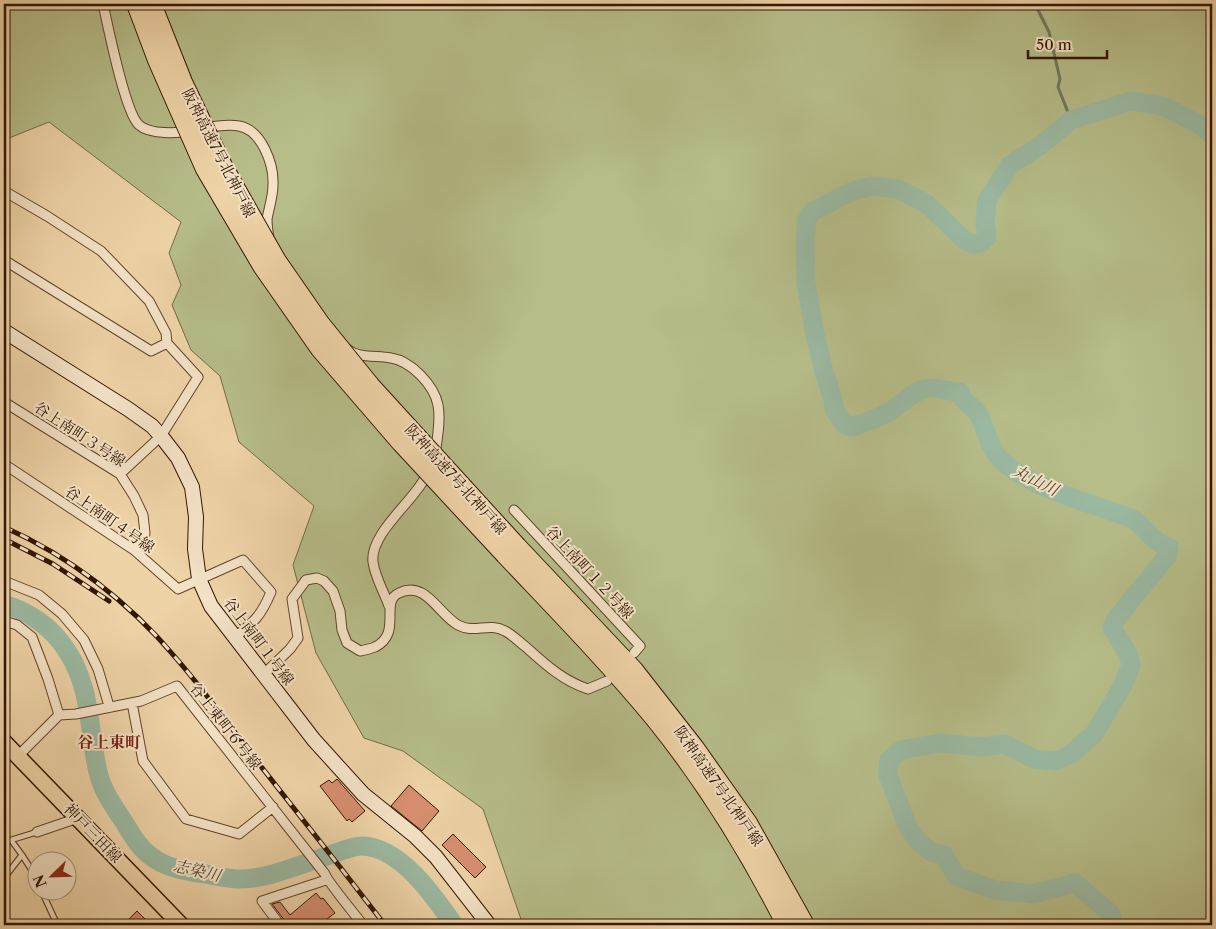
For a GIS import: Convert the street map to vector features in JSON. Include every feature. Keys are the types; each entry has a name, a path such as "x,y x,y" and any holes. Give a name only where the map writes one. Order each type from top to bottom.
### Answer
{"highway":[{"name":"阪神高速7号北神戸線","path":"136,4 157,60 205,170 262,266 320,349 401,443 634,670 695,748 748,823 805,925"},
{"name":"阪神高速7号北神戸線","path":"152,4 183,82 222,164 277,261 320,323 371,386 654,719 702,783 736,836 786,925"}],"main road":[{"name":"神戸三田線","path":"4,742 181,925"}],"street":[{"path":"103,4 122,87 131,112 139,126 156,132 176,134 214,127 239,126 250,130 266,153 271,168 273,185 267,222 269,240 284,269 310,309 334,337 352,354 392,358 406,364 418,373 430,388 438,404 439,421 434,462 417,490 388,524 375,548 373,560 375,572 389,606 391,617 386,639 375,647 360,651 347,643 342,630 340,611 333,591 324,581 317,578 306,580 292,599 298,638 290,649 264,674"},
{"path":"4,191 47,216 100,251 149,301 166,333 167,343 198,377 161,436 120,474"},
{"path":"4,260 151,351 167,343"},
{"name":"谷上南町１号線","path":"4,331 128,409 152,426 161,436 178,458 192,487 196,517 195,549 199,579 211,606 314,740 363,794 415,836 436,857 489,925"},
{"name":"谷上南町３号線","path":"4,402 120,474 143,515 145,533 143,545 134,550"},
{"name":"谷上南町４号線","path":"4,464 134,550 178,589 243,560 271,592 263,611 235,637"},
{"name":"谷上南町１２号線","path":"514,510 640,646 634,653"},
{"path":"4,581 39,595 62,614 84,640 98,669 106,707"},
{"path":"389,606 392,598 399,593 409,590 420,591 428,596 448,618 460,626 476,629 493,626 506,631 554,672 573,684 588,689 607,681"},
{"path":"4,620 17,625 32,637 48,678 58,715 18,756"},
{"name":"谷上東町６号線","path":"58,715 76,714 142,701 177,686 325,874 326,880 363,925"},
{"path":"132,703 143,761 186,819 239,834 273,807"},
{"path":"37,832 78,818"},
{"path":"280,925 262,901 326,880"}],"lane":[{"path":"28,864 11,840 37,832"},
{"path":"4,878 22,855"},
{"path":"47,902 56,922 47,925"}],"green space":[{"path":"4,4 1212,4 1212,925 523,925 483,809 403,751 364,738 316,653 293,565 314,506 239,442 220,376 191,350 172,305 181,285 169,253 181,222 49,122 4,140"}],"building":[{"path":"337,779 365,811 352,822 349,819 347,821 320,786 329,780 332,783"},
{"path":"409,785 439,811 422,831 391,806"},
{"path":"453,834 486,867 475,878 442,845"},
{"path":"316,893 321,899 323,898 335,913 319,925 286,925 272,904 280,902 290,915"},
{"path":"137,911 151,925 123,925"}],"waterway":[{"path":"1035,4 1049,32 1060,79 1058,87 1071,120"},
{"name":"丸山川","path":"1115,925 1110,913 1075,883 1033,894 995,890 956,876 944,855 931,852 918,841 908,827 888,775 889,760 901,750 940,743 981,747 1005,744 1034,759 1056,761 1071,754 1094,734 1123,685 1131,665 1128,654 1112,628 1115,620 1168,555 1169,547 1159,543 1133,519 1049,489 1005,464 993,450 979,415 963,399 960,392 932,388 924,389 877,418 851,427 844,424 834,409 814,330 806,282 805,241 807,219 812,212 850,192 872,186 898,189 927,204 963,239 973,244 981,243 987,237 985,224 987,200 1010,165 1041,145 1071,120 1131,101 1163,106 1200,125 1212,135"},
{"name":"志染川","path":"4,604 34,618 57,637 66,649 74,663 85,694 96,763 102,785 133,836 143,850 152,857 170,867 185,871 232,879 247,879 282,871 355,847 363,846 377,849 390,855 415,875 454,925"}],"railway":[{"path":"4,527 75,566 118,599 157,637 205,693 385,925"},
{"path":"4,539 53,564 109,601"}],"district":[{"name":"谷上東町","path":"109,742"}]}
